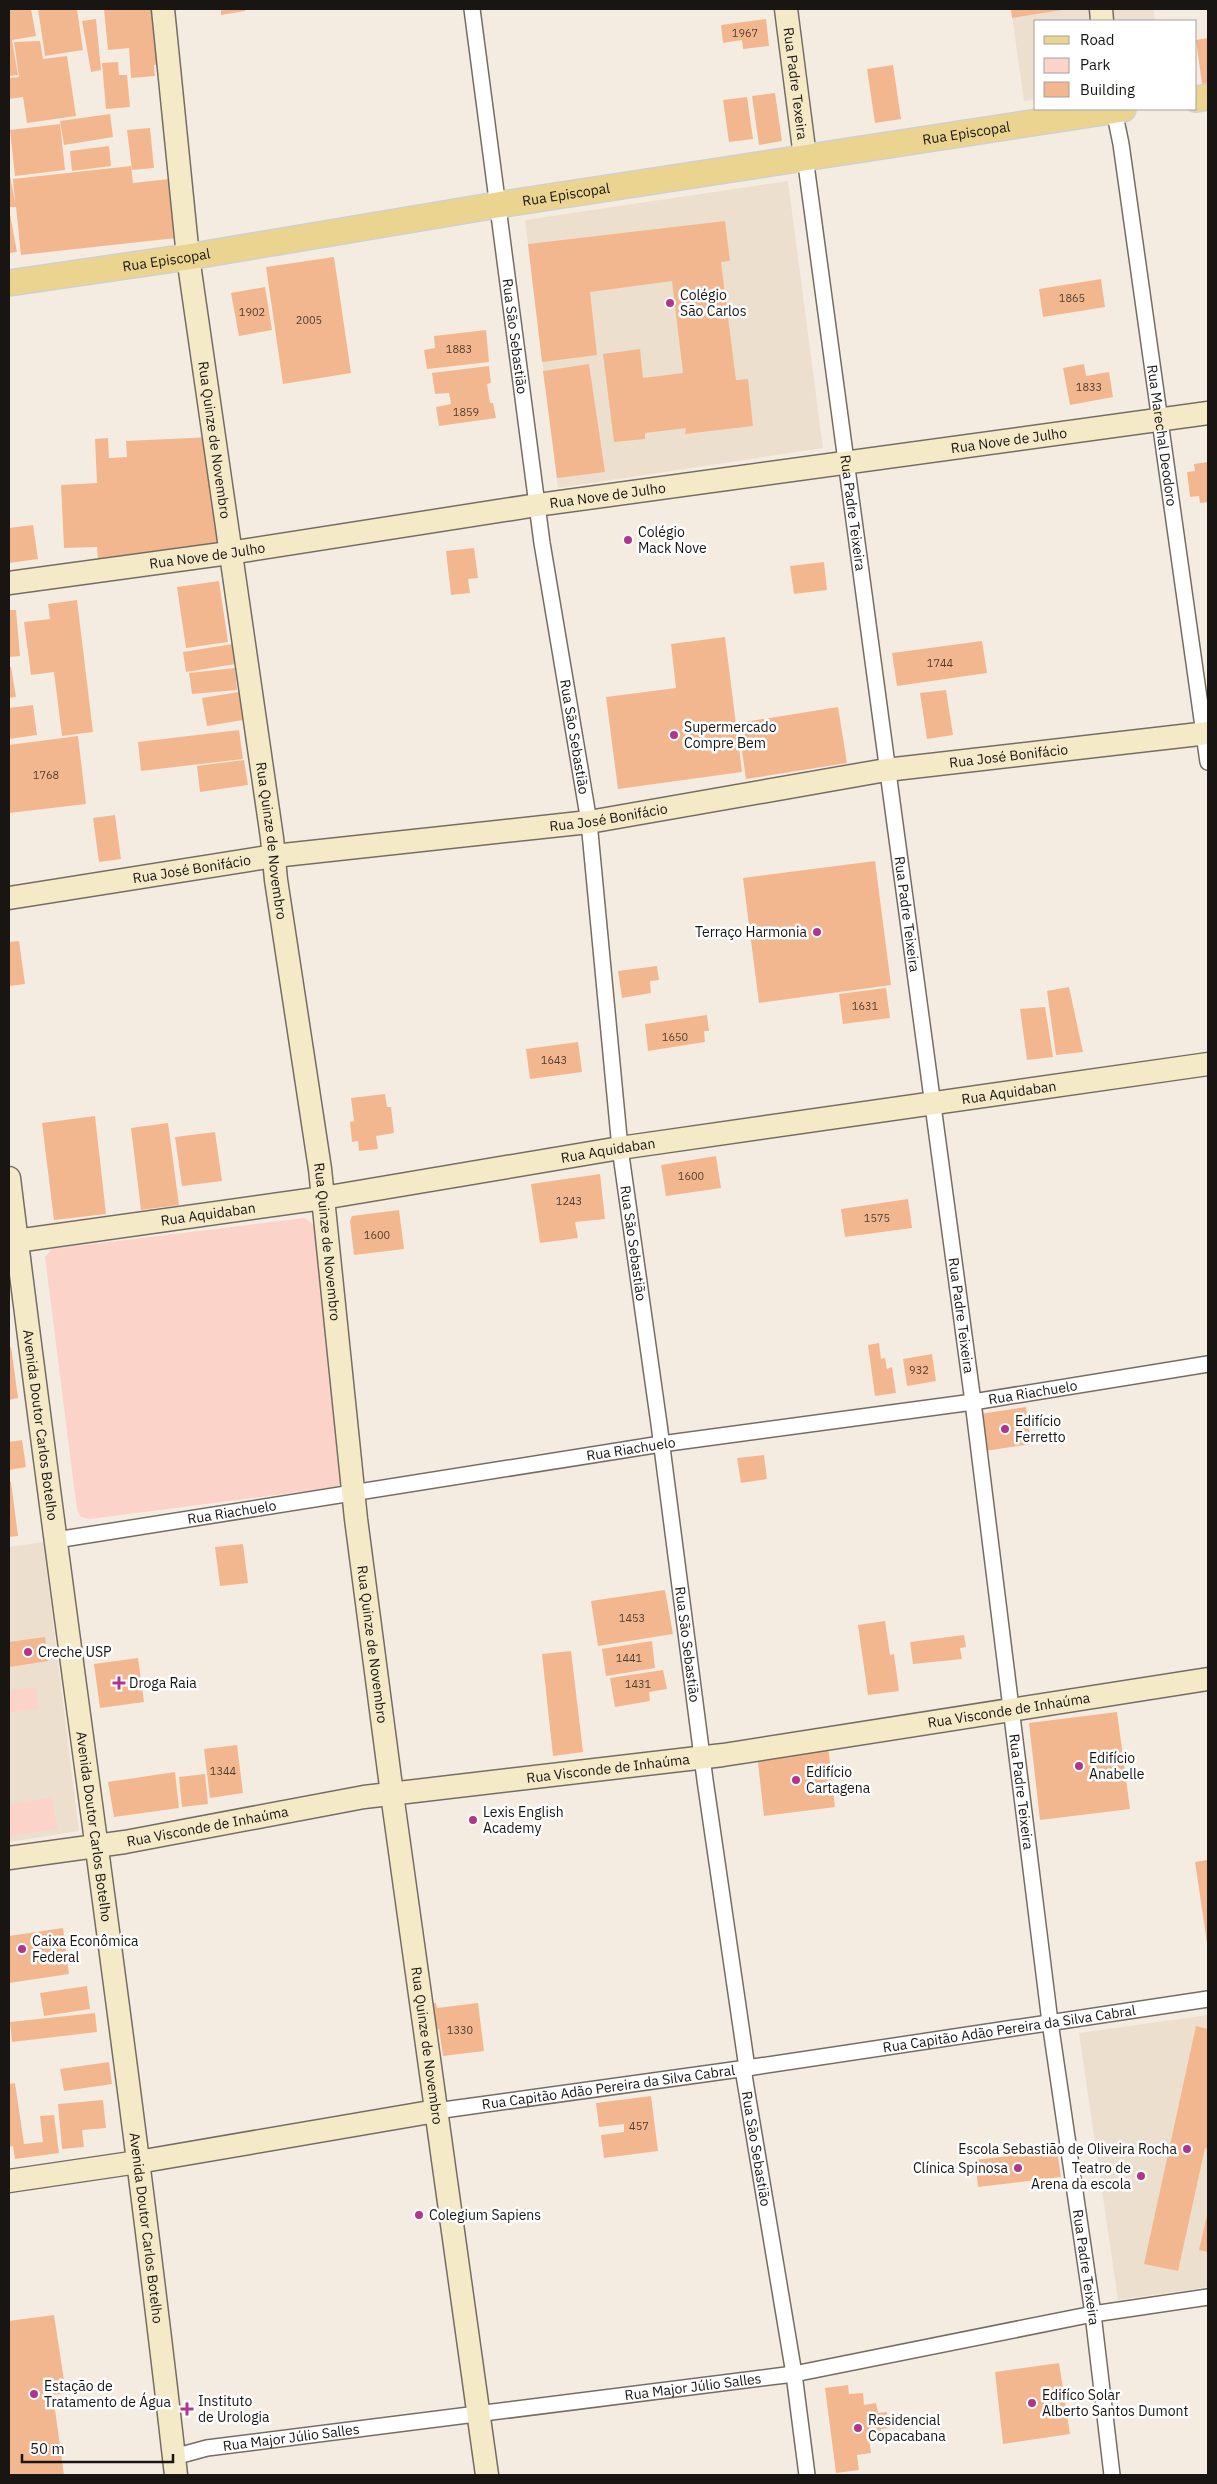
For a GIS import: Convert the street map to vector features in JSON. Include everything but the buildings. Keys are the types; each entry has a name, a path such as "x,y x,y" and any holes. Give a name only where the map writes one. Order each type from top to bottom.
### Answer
{"main road":[{"name":"Rua Quinze de Novembro","path":"163,9 188,257 276,880 324,1198 353,1494 392,1794 486,2475"},
{"name":"Rua Padre Texeira","path":"786,9 804,157"},
{"name":"Rua Episcopal","path":"9,283 188,257 497,205 804,157 1053,121 1112,110"},
{"name":"Rua Nove de Julho","path":"9,583 230,553 537,505 1208,413"},
{"name":"Rua José Bonifácio","path":"9,898 274,856 589,822 886,770 1206,733"},
{"name":"Rua Aquidaban","path":"13,1242 324,1198 620,1148 1208,1064"},
{"name":"Avenida Doutor Carlos Botelho","path":"9,1178 13,1242 56,1540 138,2162 175,2466"},
{"name":"Rua Visconde de Inhaúma","path":"9,1858 96,1846 364,1797 702,1757 1012,1711 1208,1679"},
{"name":"Rua Capitão Adão Pereira da Silva Cabral","path":"9,2181 138,2162 436,2111"}],"street":[{"name":"Rua São Sebastião","path":"472,9 537,505 589,822 620,1148 702,1757 747,2068 744,2075 794,2374 808,2475"},
{"name":"Rua Marechal Deodoro","path":"1117,110 1159,420 1206,733 1208,762"},
{"name":"Rua Padre Teixeira","path":"804,157 931,1105 973,1402 1050,2022 1092,2314 1112,2475"},
{"name":"Rua Riachuelo","path":"56,1540 661,1444 973,1402 1208,1364"},
{"name":"Rua Capitão Adão Pereira da Silva Cabral","path":"436,2111 747,2068 1208,1999"},
{"name":"Rua Major Júlio Salles","path":"175,2466 207,2448 794,2374 1092,2314 1208,2297"}],"shaded area":[{"path":"1011,9 1153,9 1155,20 1034,20 1034,100 1024,101"},
{"name":"Colégio São Carlos","path":"788,181 823,448 558,488 525,220"},
{"path":"43,1542 79,1831 9,1842 9,1547"},
{"path":"1208,2015 1208,2287 1118,2300 1079,2033"}],"green space":[{"path":"305,1218 319,1229 347,1478 337,1487 90,1519 81,1517 77,1510 45,1257 52,1249"},
{"path":"36,1687 39,1708 9,1713 9,1690"},
{"path":"52,1797 57,1829 9,1836 9,1804"}],"place":[{"name":"Colégio São Carlos","path":"670,303"},
{"name":"Colégio Mack Nove","path":"628,540"},
{"name":"Supermercado Compre Bem","path":"674,735"},
{"name":"Terraço Harmonia","path":"817,932"},
{"name":"Edifício Ferretto","path":"1005,1429"},
{"name":"Creche USP","path":"28,1652"},
{"name":"Droga Raia","path":"119,1683"},
{"name":"Edifício Anabelle","path":"1079,1766"},
{"name":"Edifício Cartagena","path":"796,1780"},
{"name":"Lexis English Academy","path":"473,1820"},
{"name":"Caixa Econômica Federal","path":"22,1949"},
{"name":"Escola Sebastião de Oliveira Rocha","path":"1187,2149"},
{"name":"Clínica Spinosa","path":"1018,2168"},
{"name":"Teatro de Arena da escola","path":"1141,2176"},
{"name":"Colegium Sapiens","path":"419,2215"},
{"name":"Estação de Tratamento de Água","path":"34,2394"},
{"name":"Edifíco Solar Alberto Santos Dumont","path":"1032,2403"},
{"name":"Instituto de Urologia","path":"187,2409"},
{"name":"Residencial Copacabana","path":"858,2428"}]}
